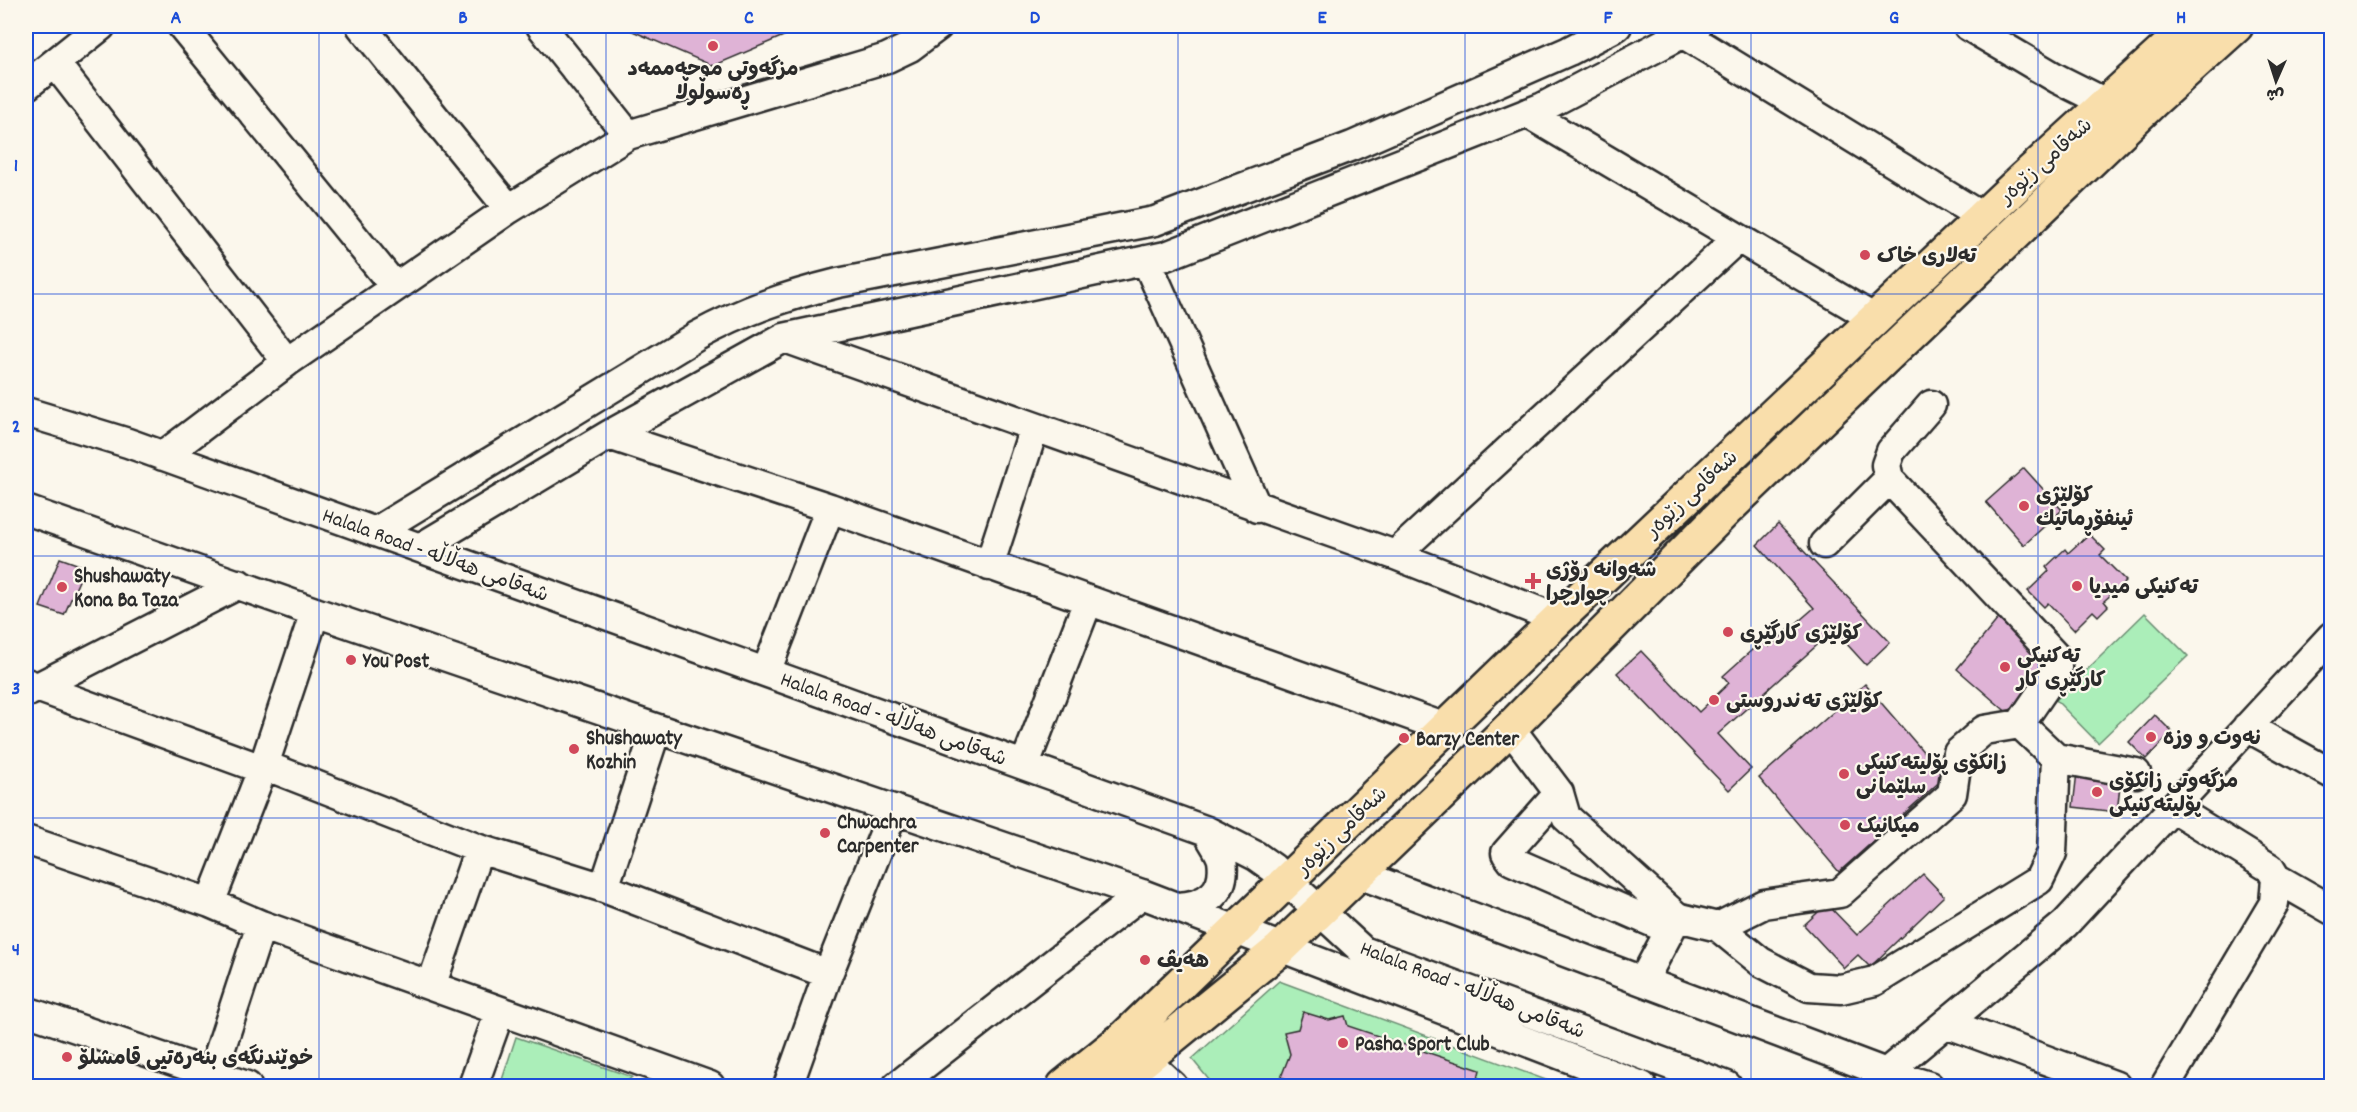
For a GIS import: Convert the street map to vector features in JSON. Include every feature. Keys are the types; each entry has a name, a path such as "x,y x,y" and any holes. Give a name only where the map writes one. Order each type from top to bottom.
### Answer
{"main road":[{"name":"شەقامی زێوەر","path":"1112,1086 1280,949 1356,873 1510,728 2159,76 2191,26"},
{"name":"شەقامی زێوەر","path":"1064,1086 1126,1036 1558,619 1982,217 2108,104 2159,76 2236,26"}],"street":[{"path":"26,86 101,26"},
{"path":"182,26 395,288"},
{"path":"361,26 509,209"},
{"path":"541,26 628,135"},
{"path":"375,532 697,336 741,312 787,295 838,283 1155,221 1352,146 1569,51 1617,26"},
{"path":"1968,26 2058,79 2108,104"},
{"path":"163,456 287,362 509,209 628,135 887,58 910,47 933,27"},
{"path":"420,548 609,435 784,338 1166,256 1527,113 1690,29 1982,217"},
{"path":"55,63 287,362"},
{"path":"1527,113 1875,319"},
{"path":"1352,146 1363,178"},
{"path":"1395,555 1738,238"},
{"path":"1146,260 1257,508"},
{"path":"784,338 1257,508 1395,555 1558,619"},
{"path":"1559,793 1506,854 1512,861 1673,924 1718,927 1764,904 1840,893 1952,794 1958,753 1984,730 2020,724 2058,670 2057,658 1889,479 1886,465 1891,451 1931,405"},
{"name":"Halala Road - شەقامی هەڵاڵە","path":"26,412 93,430 1206,831 1256,856 1289,881 1318,912 1362,951 1727,1086"},
{"path":"989,566 1034,428"},
{"path":"609,435 830,508 1446,728"},
{"path":"1824,544 1889,479"},
{"path":"766,672 830,508"},
{"name":"Halala Road - شەقامی هەڵاڵە","path":"26,510 656,730 1142,894 1280,949 1642,1086"},
{"path":"31,688 240,584"},
{"path":"1025,764 1088,601"},
{"path":"210,903 263,767 315,612"},
{"path":"1880,1080 2065,924 2331,636"},
{"path":"31,688 263,767 479,849 604,888 828,974"},
{"path":"2020,724 2056,758 2136,773"},
{"path":"2247,727 2331,774"},
{"path":"1510,728 1559,793 1566,817 1673,924"},
{"path":"604,888 656,730"},
{"path":"1718,927 1761,962 1809,987 1841,989 1875,981 2039,880 2052,853 2056,758"},
{"path":"2173,808 2270,868 2276,878 2331,910"},
{"path":"788,1086 828,974 894,809"},
{"path":"1177,907 1196,906 1213,896 1222,878 1222,859 1206,831"},
{"path":"26,840 210,903 261,925 500,1011 664,1080 710,1086"},
{"path":"431,986 479,849"},
{"path":"1356,873 1643,981 1880,1080 1929,1086"},
{"path":"2165,1086 2274,903 2276,878"},
{"path":"897,1086 1142,894"},
{"path":"1643,981 1673,924"},
{"path":"213,1075 261,925"},
{"path":"26,1011 247,1086"},
{"path":"473,1086 500,1011"},
{"path":"1946,1023 2115,1086"},
{"path":"1144,1060 1173,1086"}],"green space":[{"path":"2145,613 2188,656 2098,743 2056,700"},
{"path":"1279,981 1562,1086 1214,1086 1192,1059"},
{"path":"516,1037 632,1077 621,1086 500,1086"}],"building":[{"name":"مزگەوتی موحەممەد ڕەسوڵوڵا","path":"621,26 807,26 713,66"},
{"name":"کۆلێژی ئینفۆڕماتیك","path":"2024,468 2062,510 2024,545 1986,502"},
{"path":"1778,524 1890,642 1866,665 1834,630 1718,734 1751,769 1729,790 1617,673 1641,651 1699,712 1729,683 1723,676 1763,640 1769,647 1814,608 1757,545"},
{"name":"تەکنیکی میدیا","path":"2089,534 2105,550 2100,555 2126,581 2104,601 2108,606 2098,616 2093,611 2074,630 2048,603 2044,607 2028,591 2049,571 2046,567 2065,549 2068,553"},
{"name":"Shushawaty Kona Ba Taza","path":"60,558 85,567 64,615 40,607"},
{"name":"تەکنیکی کارگێڕی کار","path":"1998,619 2053,666 2010,715 1957,669"},
{"name":"میکانیک","path":"1865,684 1945,777 1839,872 1759,778"},
{"name":"نەوت و وزە","path":"2155,715 2172,732 2146,759 2129,742"},
{"name":"مزگەوتی زانکۆی پۆلیتەکنیکی","path":"2077,772 2121,777 2117,812 2073,807"},
{"path":"1923,874 1944,896 1870,967 1858,955 1844,968 1804,925 1827,904 1857,935"},
{"name":"Pasha Sport Club","path":"1303,1012 1329,1020 1345,1016 1348,1026 1480,1070 1478,1078 1504,1086 1299,1086 1298,1083 1281,1077 1290,1054 1284,1032 1298,1029"}],"place":[{"name":"مزگەوتی موحەممەد ڕەسوڵوڵا","path":"713,46"},
{"name":"تەلاری خاک","path":"1865,255"},
{"name":"کۆلێژی ئینفۆڕماتیك","path":"2024,506"},
{"name":"شەوانە ڕۆژی چوارچرا","path":"1533,581"},
{"name":"تەکنیکی میدیا","path":"2077,586"},
{"name":"Shushawaty Kona Ba Taza","path":"62,587"},
{"name":"کۆلێژی کارگێڕی","path":"1728,632"},
{"name":"You Post","path":"351,660"},
{"name":"تەکنیکی کارگێڕی کار","path":"2005,667"},
{"name":"کۆلێژی تەندروستی","path":"1714,700"},
{"name":"نەوت و وزە","path":"2151,737"},
{"name":"Barzy Center","path":"1404,738"},
{"name":"Shushawaty Kozhin","path":"574,749"},
{"name":"زانکۆی پۆلیتەکنیکی سلێمانی","path":"1844,774"},
{"name":"مزگەوتی زانکۆی پۆلیتەکنیکی","path":"2097,792"},
{"name":"میکانیک","path":"1845,825"},
{"name":"Chwachra Carpenter","path":"825,833"},
{"name":"ھەیڤ","path":"1145,960"},
{"name":"Pasha Sport Club","path":"1343,1043"},
{"name":"خوێندنگەی بنەرەتیی قامشلۆ","path":"67,1057"}]}
